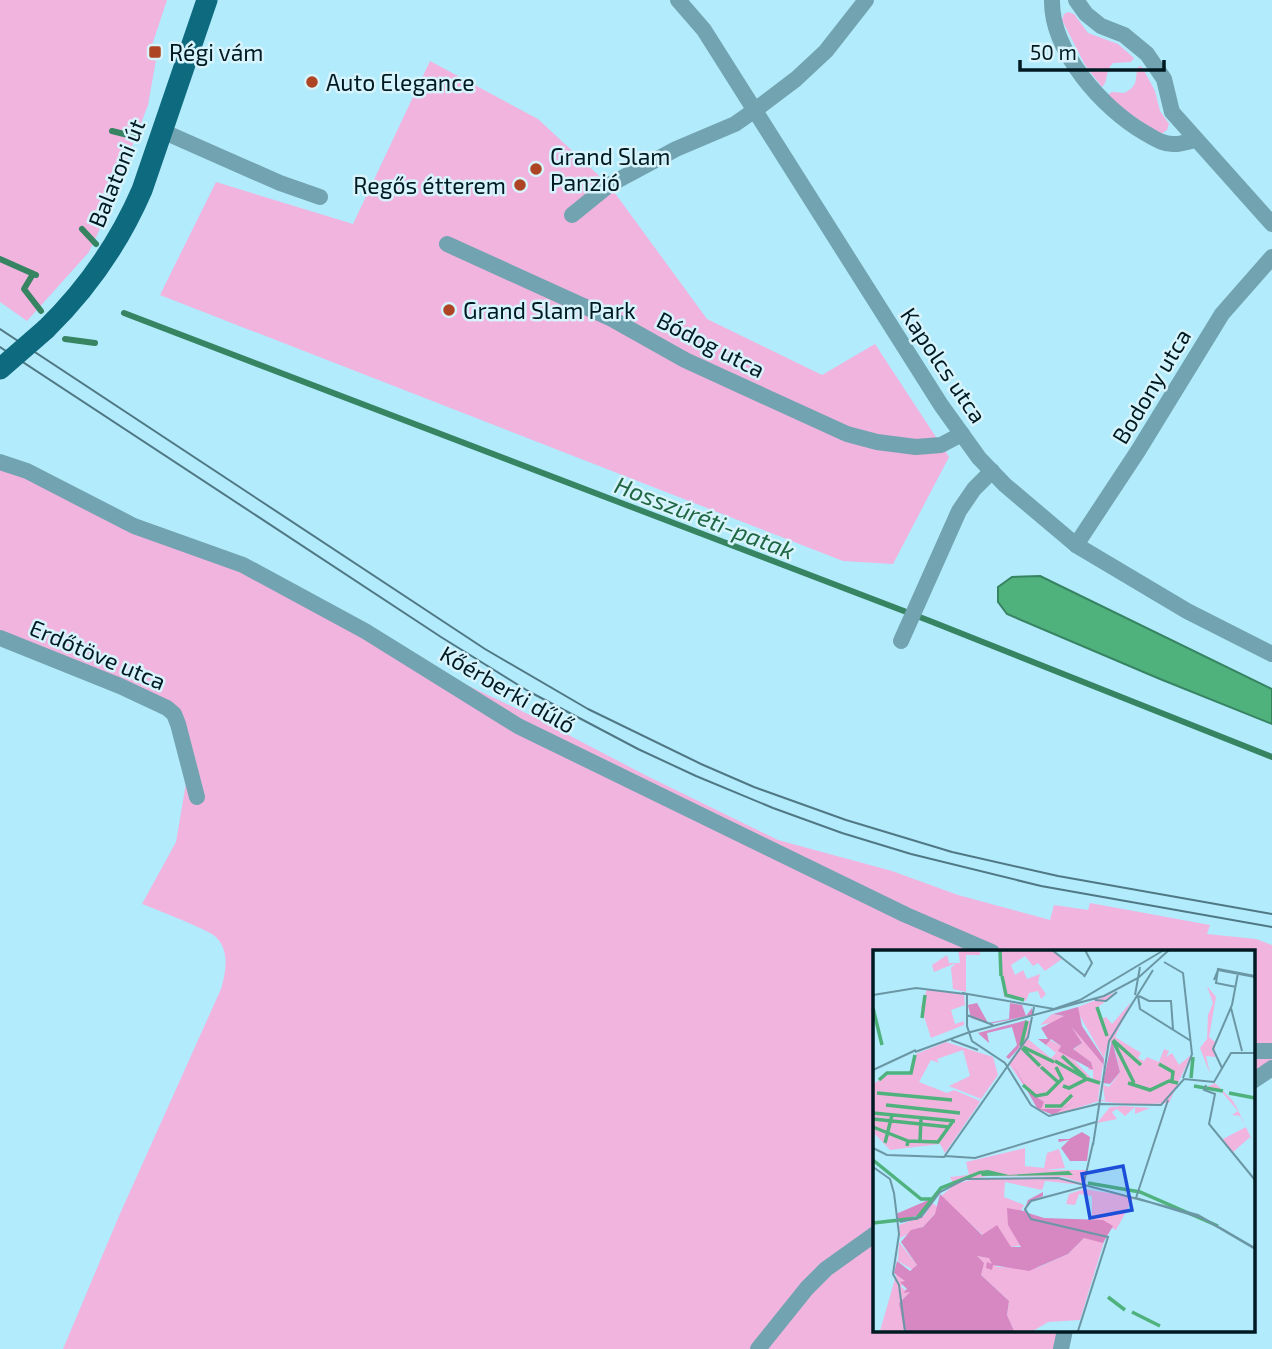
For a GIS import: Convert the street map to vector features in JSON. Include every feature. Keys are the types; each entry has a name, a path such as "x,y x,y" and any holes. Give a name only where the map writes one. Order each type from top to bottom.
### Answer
{"main road":[{"name":"Balatoni út","path":"0,369 46,328 86,286 117,243 142,190 207,0"}],"street":[{"name":"Kapolcs utca","path":"678,0 704,30 941,405 992,471 1043,519 1076,545 1187,611 1272,654"},
{"path":"572,215 609,185 676,149 735,124 755,110 796,79 826,51 866,0"},
{"path":"1052,0 1054,21 1069,54 1087,82 1110,107 1128,124 1160,142 1174,145 1196,140"},
{"path":"1076,0 1086,15 1101,26 1124,35 1147,54 1164,79 1172,112 1272,224"},
{"path":"162,131 281,183 320,197"},
{"name":"Bódog utca","path":"447,244 612,319 685,360 847,434 877,442 916,447 941,445 962,434"},
{"name":"Bodony utca","path":"1076,545 1138,451 1222,314 1272,257"},
{"name":"Kőérberki dűlő","path":"2,462 27,471 134,526 243,565 365,631 518,726 906,915 987,950"},
{"path":"904,635 959,510 974,489 992,471"},
{"name":"Erdőtöve utca","path":"0,638 120,686 167,708 174,714 178,724 197,797"},
{"path":"1254,1051 1272,1051"},
{"path":"1254,1080 1272,1068"},
{"path":"758,1349 826,1269 873,1235"}],"shaded area":[{"path":"0,0 167,0 150,51 157,54 148,105 104,220 89,252 27,321 0,302"},
{"path":"1068,12 1074,14 1088,33 1118,44 1134,58 1131,62 1113,63 1102,87 1085,65 1062,20"},
{"name":"Grand Slam Park","path":"430,61 538,119 609,185 707,319 822,375 875,344 949,457 893,564 843,561 160,295 216,182 353,224"},
{"path":"1139,66 1155,91 1160,111 1169,124 1163,133 1158,133 1108,95 1112,92 1124,93 1133,87"},
{"path":"0,462 243,565 406,656 778,840 892,871 958,895 1050,920 1054,905 1088,910 1090,903 1210,925 1207,934 1256,939 1272,945 1272,1068 1254,1080 1254,950 873,950 873,1332 1065,1332 1061,1349 63,1349 119,1216 221,989 226,962 216,937 142,904 176,842 186,783 175,727 165,712 0,642"},
{"path":"1040,576 1272,689 1272,724 1007,614 998,602 998,587 1012,577"}],"waterway":[{"path":"112,131 136,137"},
{"path":"82,229 96,244"},
{"name":"Hosszúréti-patak","path":"0,259 36,275"},
{"path":"33,274 24,289 41,311"},
{"name":"Hosszúréti-patak","path":"124,313 930,621 1272,757"},
{"path":"65,339 95,343"}],"tram line":[{"path":"0,329 485,649 588,709 701,764 754,787 846,820 952,852 1058,876 1272,914"},
{"path":"0,347 441,637 528,691 696,776 773,808 911,854 1041,886 1272,927"}],"place":[{"name":"Régi vám","path":"155,52"},
{"name":"Auto Elegance","path":"312,82"},
{"name":"Grand Slam Panzió","path":"536,169"},
{"name":"Regős étterem","path":"520,185"},
{"name":"Grand Slam Park","path":"449,310"}]}
